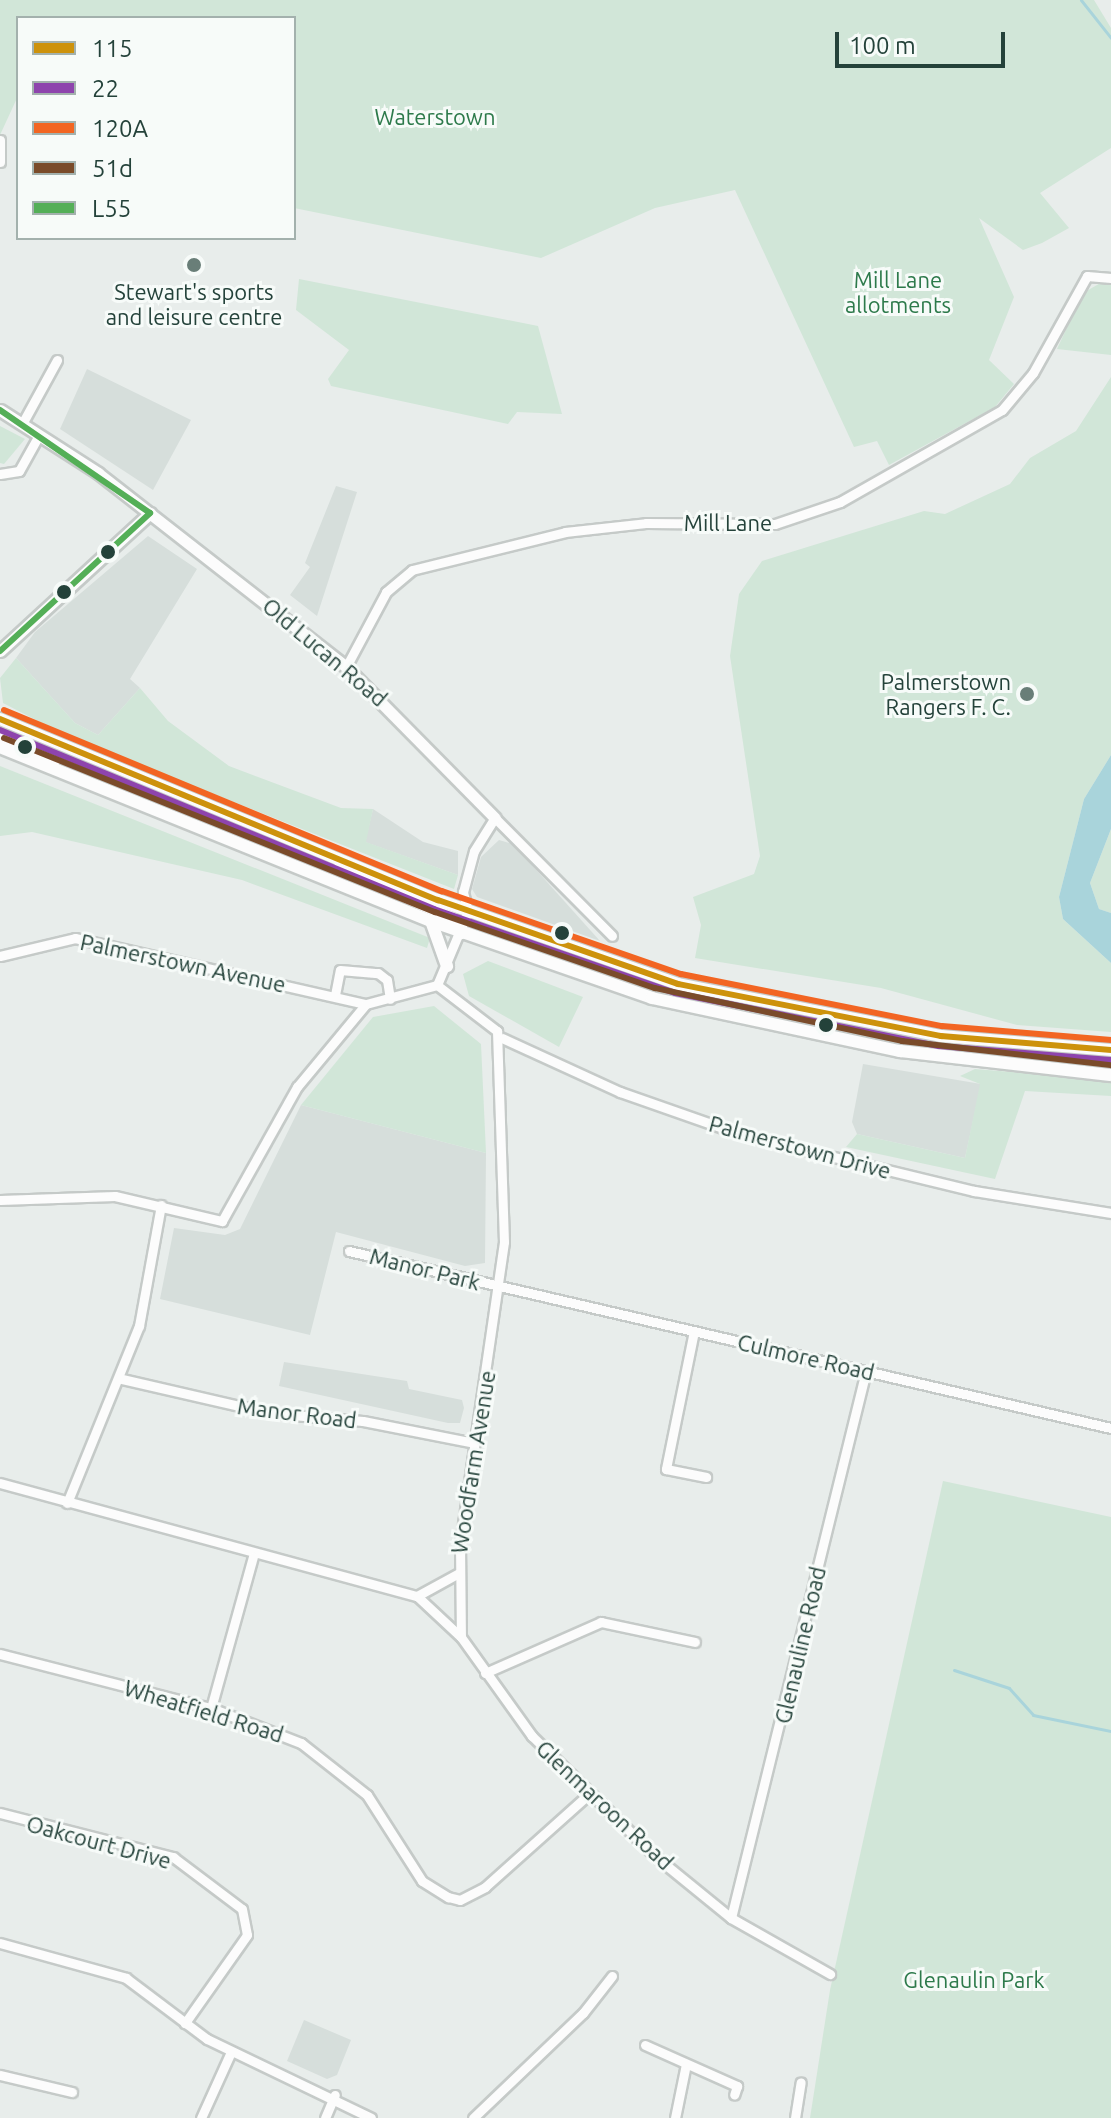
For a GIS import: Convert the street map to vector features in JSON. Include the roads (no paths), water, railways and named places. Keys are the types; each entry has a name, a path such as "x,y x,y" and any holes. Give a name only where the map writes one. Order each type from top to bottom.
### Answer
{"main road":[{"path":"0,719 310,849 468,911 678,984 822,1017 1108,1050"},
{"path":"0,735 109,791"},
{"path":"0,747 461,933 557,968 829,1039 1006,1067 1111,1075"},
{"path":"310,849 454,919 461,933"},
{"path":"431,921 447,966"},
{"path":"551,940 542,951 557,968"}],"street":[{"path":"0,140 0,162"},
{"name":"Mill Lane","path":"346,667 386,592 412,570 565,532 646,523 775,524 840,502 1002,410 1033,373 1087,276 1111,278"},
{"path":"22,424 57,360"},
{"name":"Old Lucan Road","path":"0,410 150,513 346,667 612,936"},
{"path":"0,474 19,471 39,435"},
{"path":"0,651 150,513"},
{"path":"0,1200 115,1196 222,1221 297,1087 366,1004 437,985 468,911 463,892 472,858 495,818"},
{"name":"Palmerstown Avenue","path":"0,956 75,938 366,1004"},
{"path":"335,995 340,970 378,973 387,980 390,999"},
{"name":"Palmerstown Drive","path":"437,985 502,1038 620,1092 743,1135 974,1191 1111,1213"},
{"name":"Woodfarm Avenue","path":"461,1637 457,1574 474,1443 500,1288 502,1038"},
{"path":"67,1503 122,1379 161,1205"},
{"name":"Manor Park","path":"349,1251 500,1288"},
{"name":"Culmore Road","path":"500,1288 1111,1428"},
{"path":"694,1331 666,1469 706,1477"},
{"name":"Glenauline Road","path":"731,1918 866,1371"},
{"name":"Manor Road","path":"122,1379 269,1413 363,1421 474,1443"},
{"name":"Glenmaroon Road","path":"0,1483 253,1557 417,1596 461,1637 485,1673 589,1794 731,1918 830,1974"},
{"path":"211,1708 253,1557"},
{"path":"417,1596 457,1574"},
{"path":"485,1673 601,1622 695,1642"},
{"name":"Wheatfield Road","path":"0,1654 269,1726 339,1766 422,1881 448,1897 460,1900 485,1887 589,1794"},
{"name":"Oakcourt Drive","path":"0,1813 173,1857 242,1909 247,1935 185,2023"},
{"path":"0,1943 126,1978 185,2023 231,2052 335,2095 371,2118"},
{"path":"473,2118 583,2013 612,1976"},
{"path":"645,2045 737,2086 734,2095"},
{"path":"201,2118 231,2052"},
{"path":"675,2118 686,2064"},
{"path":"0,2075 72,2092"},
{"path":"795,2118 801,2082"},
{"path":"325,2118 335,2095"}],"water":[{"path":"1111,755 1111,829 1090,883 1099,909 1111,913 1111,963 1063,919 1059,897 1084,799"}],"waterway":[{"path":"1081,0 1111,38"},
{"path":"954,1670 1009,1688 1033,1715 1111,1731"}],"place":[{"name":"Stewart's sports and leisure centre","path":"194,265"},
{"name":"Palmerstown Rangers F. C.","path":"1027,694"}],"park label":[{"name":"Waterstown","path":"435,117"},
{"name":"Mill Lane allotments","path":"898,292"},
{"name":"Glenaulin Park","path":"974,1980"}]}
